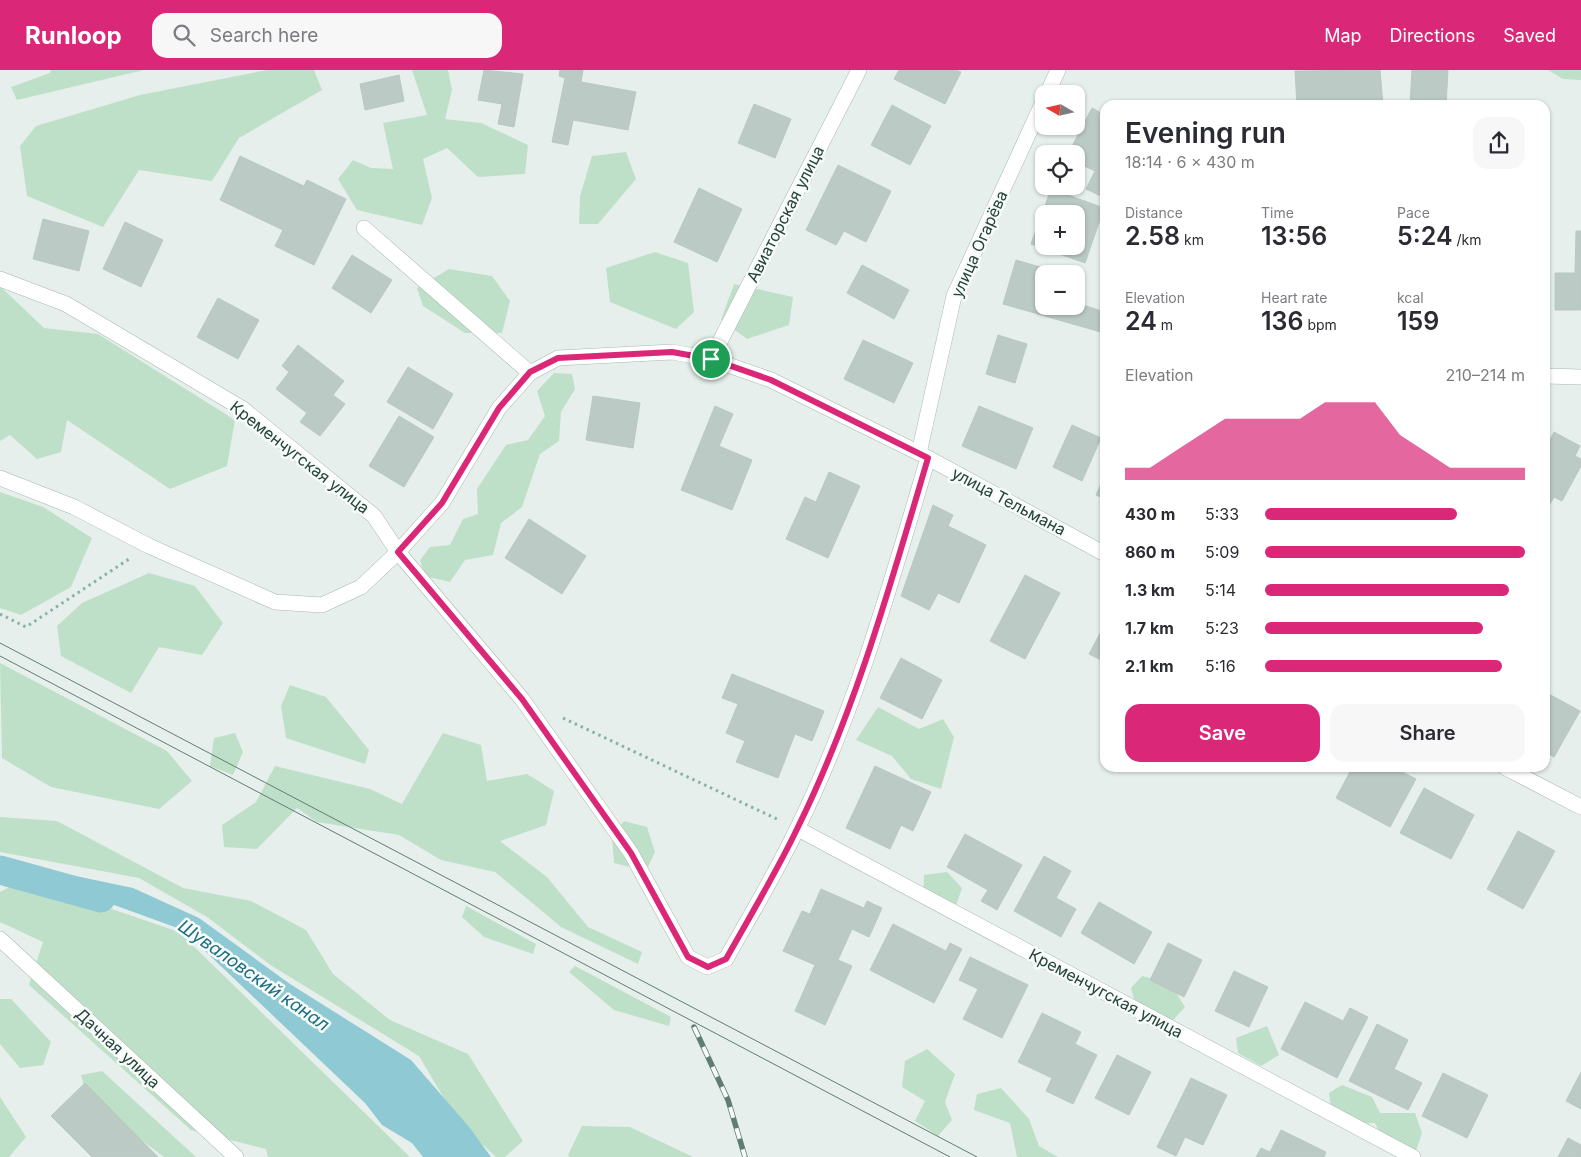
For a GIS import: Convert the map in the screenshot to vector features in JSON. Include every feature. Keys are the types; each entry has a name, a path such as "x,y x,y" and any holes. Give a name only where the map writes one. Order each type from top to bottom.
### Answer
{"street":[{"name":"Авиаторская улица","path":"711,359 858,70"},
{"path":"1051,85 1058,70"},
{"name":"улица Огарёва","path":"726,959 798,829 846,716 892,580 924,456 954,296 1035,120"},
{"path":"364,228 530,372"},
{"name":"Кременчугская улица","path":"0,279 66,304 243,409 374,516 398,552 522,699 631,853 688,957 708,967 726,959"},
{"name":"улица Тельмана","path":"0,478 74,508 149,546 275,602 322,605 361,587 398,552 442,503 499,408 530,372 558,358 672,352 711,359 771,380 924,456 1100,551"},
{"path":"1550,376 1581,377"},
{"path":"1514,772 1581,807"},
{"name":"Кременчугская улица","path":"798,829 1414,1157"},
{"name":"Дачная улица","path":"2,944 236,1157"}],"path":[{"path":"0,614 26,627 149,546"},
{"path":"558,716 798,829"}],"green space":[{"path":"51,70 144,70 17,100 11,87 50,73"},
{"path":"267,70 314,70 322,90 239,138 212,181 139,170 103,227 27,196 20,146 36,126 140,95"},
{"path":"412,70 448,70 452,90 445,119 481,123 528,145 525,174 478,177 447,148 423,159 432,198 422,225 357,210 338,179 353,160 371,168 393,169 383,123 427,115"},
{"path":"1548,70 1581,70 1581,80 1563,79"},
{"path":"626,152 636,179 598,224 579,224 580,196 592,156"},
{"path":"655,252 688,263 694,312 676,329 610,302 606,268"},
{"path":"449,269 492,276 510,301 502,333 465,333 423,306 417,288"},
{"path":"0,282 2,288 44,328 98,334 235,420 227,466 170,489 67,420 61,452 37,459 10,435 0,441"},
{"path":"734,284 793,297 789,325 747,339 721,320"},
{"path":"554,373 572,374 575,389 561,412 559,441 540,454 522,507 501,523 493,555 465,560 450,582 425,576 420,560 430,547 450,545 463,519 478,514 477,489 506,445 528,440 545,416 537,391"},
{"path":"0,492 43,507 92,538 71,587 21,615 0,608"},
{"path":"149,573 195,586 223,623 202,655 159,647 131,693 61,656 57,626 82,603"},
{"path":"0,663 167,751 192,781 159,809 51,787 2,758"},
{"path":"290,685 326,697 369,750 365,764 286,738 281,706"},
{"path":"878,707 919,729 943,719 954,737 941,789 911,779 892,756 856,740"},
{"path":"235,733 243,752 233,775 210,766 214,738"},
{"path":"443,733 481,745 487,781 527,774 554,791 546,825 500,841 547,877 588,927 642,952 638,964 561,927 495,872 441,860 399,835 317,822 297,808 257,849 224,847 222,825 256,802 275,766 370,789 402,804"},
{"path":"0,817 57,821 183,888 251,901 306,930 333,974 390,1020 468,1054 523,1141 505,1157 496,1157 458,1122 419,1056 272,966 207,917 139,878 0,852"},
{"path":"624,821 647,827 655,852 646,871 614,863 612,835"},
{"path":"947,872 962,888 956,906 923,904 924,875"},
{"path":"24,879 179,932 410,1157 268,1157 266,1149 191,1130 29,985 43,942 0,922 0,892"},
{"path":"466,906 536,944 533,954 484,937 462,917"},
{"path":"575,966 671,1017 669,1026 614,1010 569,972"},
{"path":"1142,976 1170,983 1185,1007 1167,1027 1138,1013 1131,988"},
{"path":"0,999 11,999 51,1042 43,1065 20,1068 0,1044"},
{"path":"1267,1026 1279,1055 1261,1066 1238,1053 1236,1038"},
{"path":"927,1049 955,1074 945,1102 952,1120 938,1136 915,1121 925,1101 902,1087 905,1061"},
{"path":"102,1071 196,1157 164,1157 88,1099 81,1075"},
{"path":"1342,1085 1372,1097 1380,1113 1415,1113 1422,1133 1416,1151 1385,1144 1375,1123 1347,1124 1332,1115 1329,1093"},
{"path":"1001,1088 1029,1119 1039,1146 1058,1157 1017,1157 1010,1123 974,1110 977,1094"},
{"path":"0,1097 26,1137 9,1157 0,1157"},
{"path":"582,1126 630,1127 693,1157 570,1157 568,1155"}],"water":[{"path":"42,869 133,888 199,918 290,984 411,1060 470,1128 491,1157 423,1157 412,1143 382,1125 365,1103 183,930 37,877"}],"building":[{"path":"484,70 523,74 514,127 498,124 502,104 478,100"},
{"path":"560,70 583,70 581,82 636,92 628,130 573,120 568,145 552,142 565,78 559,76"},
{"path":"899,70 956,70 961,72 945,104 894,79"},
{"path":"1380,70 1383,100 1297,100 1295,71"},
{"path":"1412,70 1448,70 1446,100 1410,100"},
{"path":"399,75 404,101 365,110 360,84"},
{"path":"754,104 791,119 775,158 738,143"},
{"path":"892,105 931,126 910,165 871,145"},
{"path":"1092,108 1100,112 1100,196 1086,189 1095,171 1085,166 1085,145 1073,145 1078,135 1085,135 1085,121"},
{"path":"240,156 304,186 307,180 346,199 314,265 275,246 283,230 220,200"},
{"path":"838,165 891,191 866,242 844,231 836,245 806,230"},
{"path":"699,188 742,209 717,262 674,242"},
{"path":"1049,195 1068,195 1100,207 1100,220 1085,263 1062,255 1085,255 1085,205 1045,205"},
{"path":"43,219 89,231 79,271 33,259"},
{"path":"125,222 163,240 141,287 103,269"},
{"path":"1576,231 1581,231 1581,310 1555,310 1555,273 1575,273"},
{"path":"1035,233 1035,245 1031,244"},
{"path":"352,255 392,280 371,313 332,288"},
{"path":"1016,260 1035,266 1035,313 1003,304"},
{"path":"862,265 909,290 894,319 847,293"},
{"path":"218,298 259,320 238,359 197,337"},
{"path":"1085,306 1100,310 1100,332 1041,315 1085,315"},
{"path":"998,335 1027,344 1015,383 986,374"},
{"path":"863,340 913,363 894,403 844,379"},
{"path":"298,345 344,381 333,395 345,404 320,436 300,422 307,413 276,389 289,372 282,366"},
{"path":"408,367 453,394 433,429 387,402"},
{"path":"593,396 640,403 633,448 586,440"},
{"path":"715,406 733,414 719,446 752,460 732,510 681,490"},
{"path":"979,406 1033,428 1016,469 962,446"},
{"path":"399,416 434,437 404,487 369,466"},
{"path":"1072,425 1100,438 1082,481 1053,467"},
{"path":"1554,432 1580,446 1575,456 1581,459 1581,466 1562,501 1554,497 1550,504 1550,440"},
{"path":"829,472 860,486 828,558 786,539 805,497 816,502"},
{"path":"1100,486 1100,497 1096,495"},
{"path":"933,505 953,515 948,526 986,545 959,603 938,593 929,610 901,596"},
{"path":"529,519 586,556 562,594 505,558"},
{"path":"1025,575 1060,593 1025,659 990,641"},
{"path":"1100,633 1100,660 1089,654"},
{"path":"901,658 942,680 922,719 880,698"},
{"path":"732,674 824,711 812,741 795,734 778,778 736,762 745,741 726,733 738,704 722,698"},
{"path":"1550,695 1580,711 1554,757 1550,755"},
{"path":"875,766 931,792 913,831 901,825 890,849 846,828"},
{"path":"1350,772 1402,772 1416,779 1390,827 1336,798"},
{"path":"1424,788 1474,815 1451,859 1400,833"},
{"path":"1518,831 1555,851 1523,909 1487,889"},
{"path":"965,834 1022,865 997,910 981,901 988,890 947,867"},
{"path":"1044,856 1071,871 1056,898 1076,909 1061,937 1014,911"},
{"path":"821,889 864,908 867,901 882,908 869,937 852,929 838,960 852,966 825,1025 795,1011 815,965 783,951 802,911 810,914"},
{"path":"1099,902 1152,932 1134,964 1081,933"},
{"path":"893,924 946,951 950,943 962,949 934,1003 870,970"},
{"path":"1168,943 1202,960 1184,997 1150,980"},
{"path":"970,957 1028,985 1002,1038 963,1019 978,989 959,980"},
{"path":"1234,971 1268,987 1249,1027 1215,1011"},
{"path":"1305,1002 1343,1021 1350,1008 1368,1017 1337,1078 1281,1049"},
{"path":"1042,1013 1081,1032 1075,1044 1097,1055 1073,1104 1046,1091 1052,1078 1018,1062"},
{"path":"1377,1024 1408,1040 1394,1069 1422,1083 1408,1110 1349,1081"},
{"path":"1117,1055 1151,1072 1129,1115 1095,1098"},
{"path":"1581,1072 1581,1109 1566,1101"},
{"path":"1443,1073 1488,1095 1467,1138 1422,1116"},
{"path":"1191,1078 1227,1095 1203,1145 1185,1137 1176,1156 1157,1147"},
{"path":"85,1083 158,1157 92,1157 51,1116"},
{"path":"1281,1130 1326,1152 1324,1157 1256,1157 1261,1148 1270,1152"},
{"path":"1568,1138 1581,1145 1581,1157 1558,1157"}],"waterway":[{"name":"Шуваловский канал","path":"0,870 101,898"}],"tram line":[{"path":"0,643 977,1157"},
{"path":"0,656 950,1157"}],"railway":[{"path":"694,1027 728,1100 745,1157"}],"route":[{"path":"672,352 711,359 771,380 928,458 892,580 846,716 798,829 726,959 708,967 688,957 631,853 522,699 398,552 442,503 499,408 530,372 558,358 672,352"}]}
